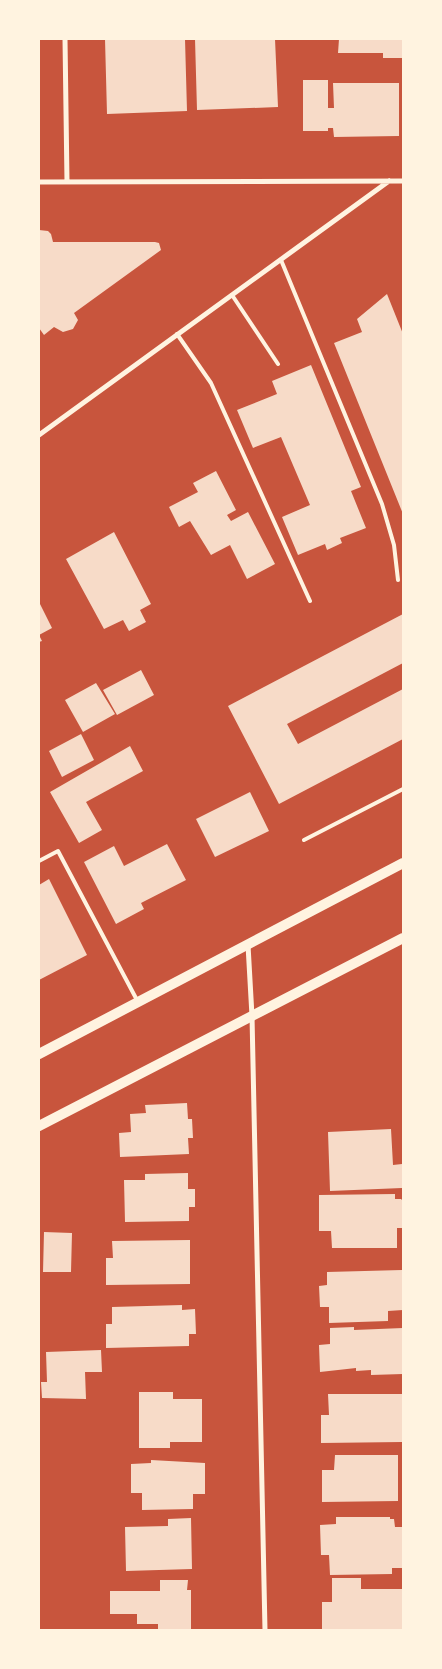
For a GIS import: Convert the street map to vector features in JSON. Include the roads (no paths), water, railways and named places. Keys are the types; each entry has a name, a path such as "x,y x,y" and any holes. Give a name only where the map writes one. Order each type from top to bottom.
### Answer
{"main road":[{"path":"39,1054 403,863"},
{"path":"39,1126 403,938"}],"street":[{"path":"65,39 67,182"},
{"path":"39,182 403,180"},
{"path":"39,435 389,181"},
{"path":"248,944 252,1016 265,1630"}],"lane":[{"path":"281,260 382,504 394,545 398,580"},
{"path":"232,295 278,364"},
{"path":"177,334 211,383 310,601"},
{"path":"304,840 403,789"},
{"path":"39,861 58,851 138,1002"}]}
